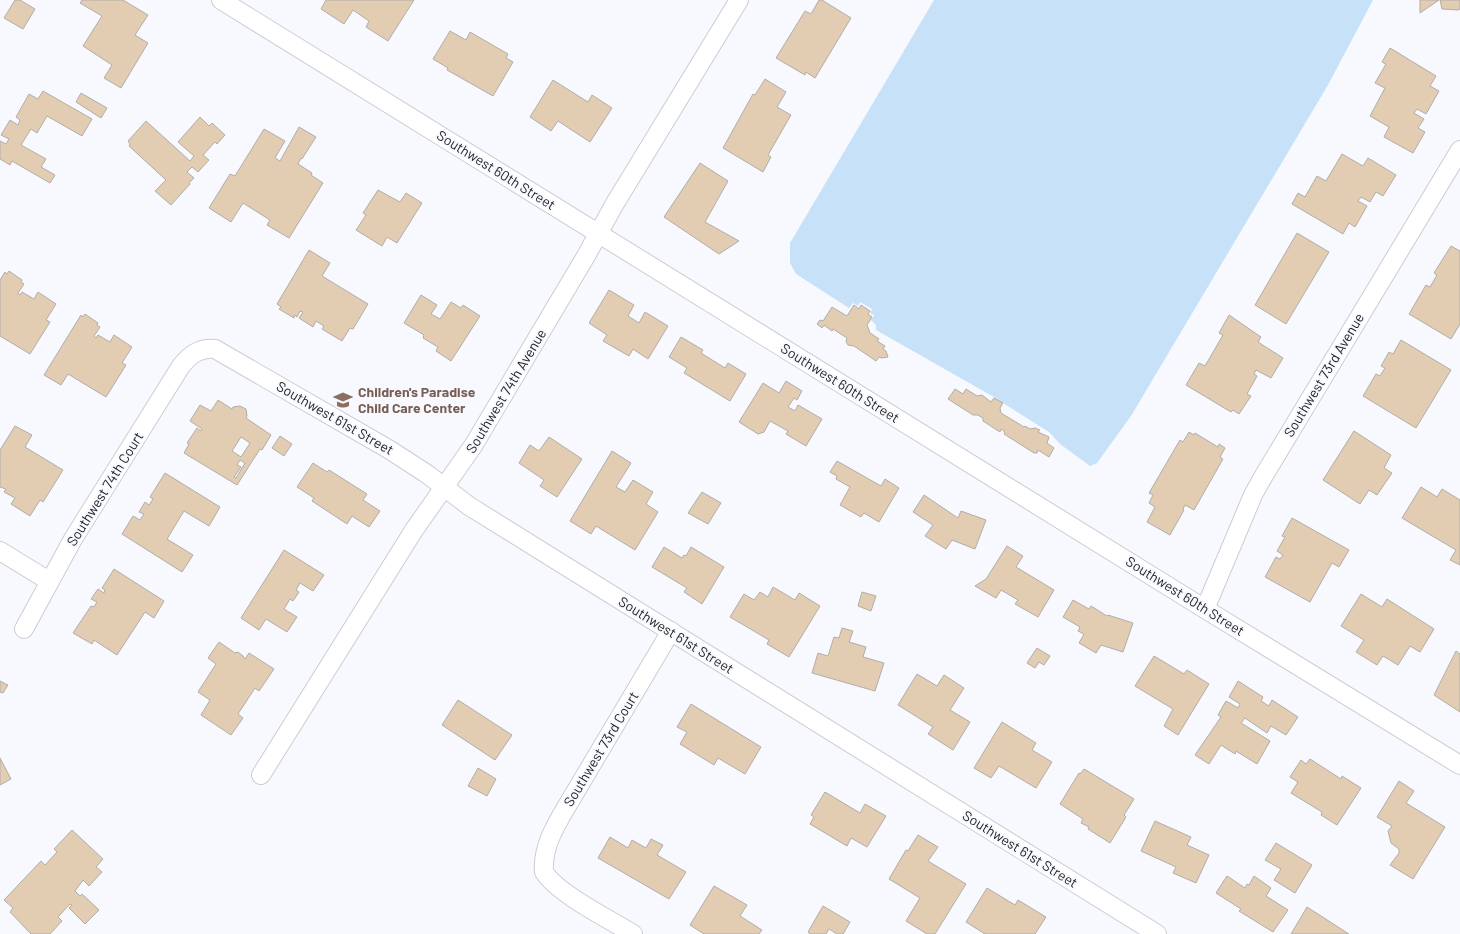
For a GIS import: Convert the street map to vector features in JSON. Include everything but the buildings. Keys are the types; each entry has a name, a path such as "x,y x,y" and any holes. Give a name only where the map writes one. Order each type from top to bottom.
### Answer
{"street":[{"name":"Southwest 60th Street","path":"221,0 1460,765"},
{"name":"Southwest 74th Avenue","path":"261,775 414,530 445,488 482,431 735,1"},
{"name":"Southwest 73rd Avenue","path":"1205,609 1258,486 1460,150"},
{"name":"Southwest 61st Street","path":"194,353 210,348 226,354 390,450 427,474 469,506 1157,934"},
{"name":"Southwest 74th Court","path":"24,629 73,539 181,366 194,353"},
{"path":"0,551 49,581"},
{"name":"Southwest 73rd Court","path":"633,934 559,888 544,872 544,856 560,818 671,632"}],"water":[{"path":"934,0 1373,0 1328,85 1131,416 1097,463 1090,466 1060,444 1049,432 992,396 876,330 876,325 871,320 874,315 870,313 872,309 860,302 858,306 853,303 849,308 796,274 790,263 790,243"}],"place":[{"name":"Children's Paradise Child Care Center","path":"343,400"}]}
